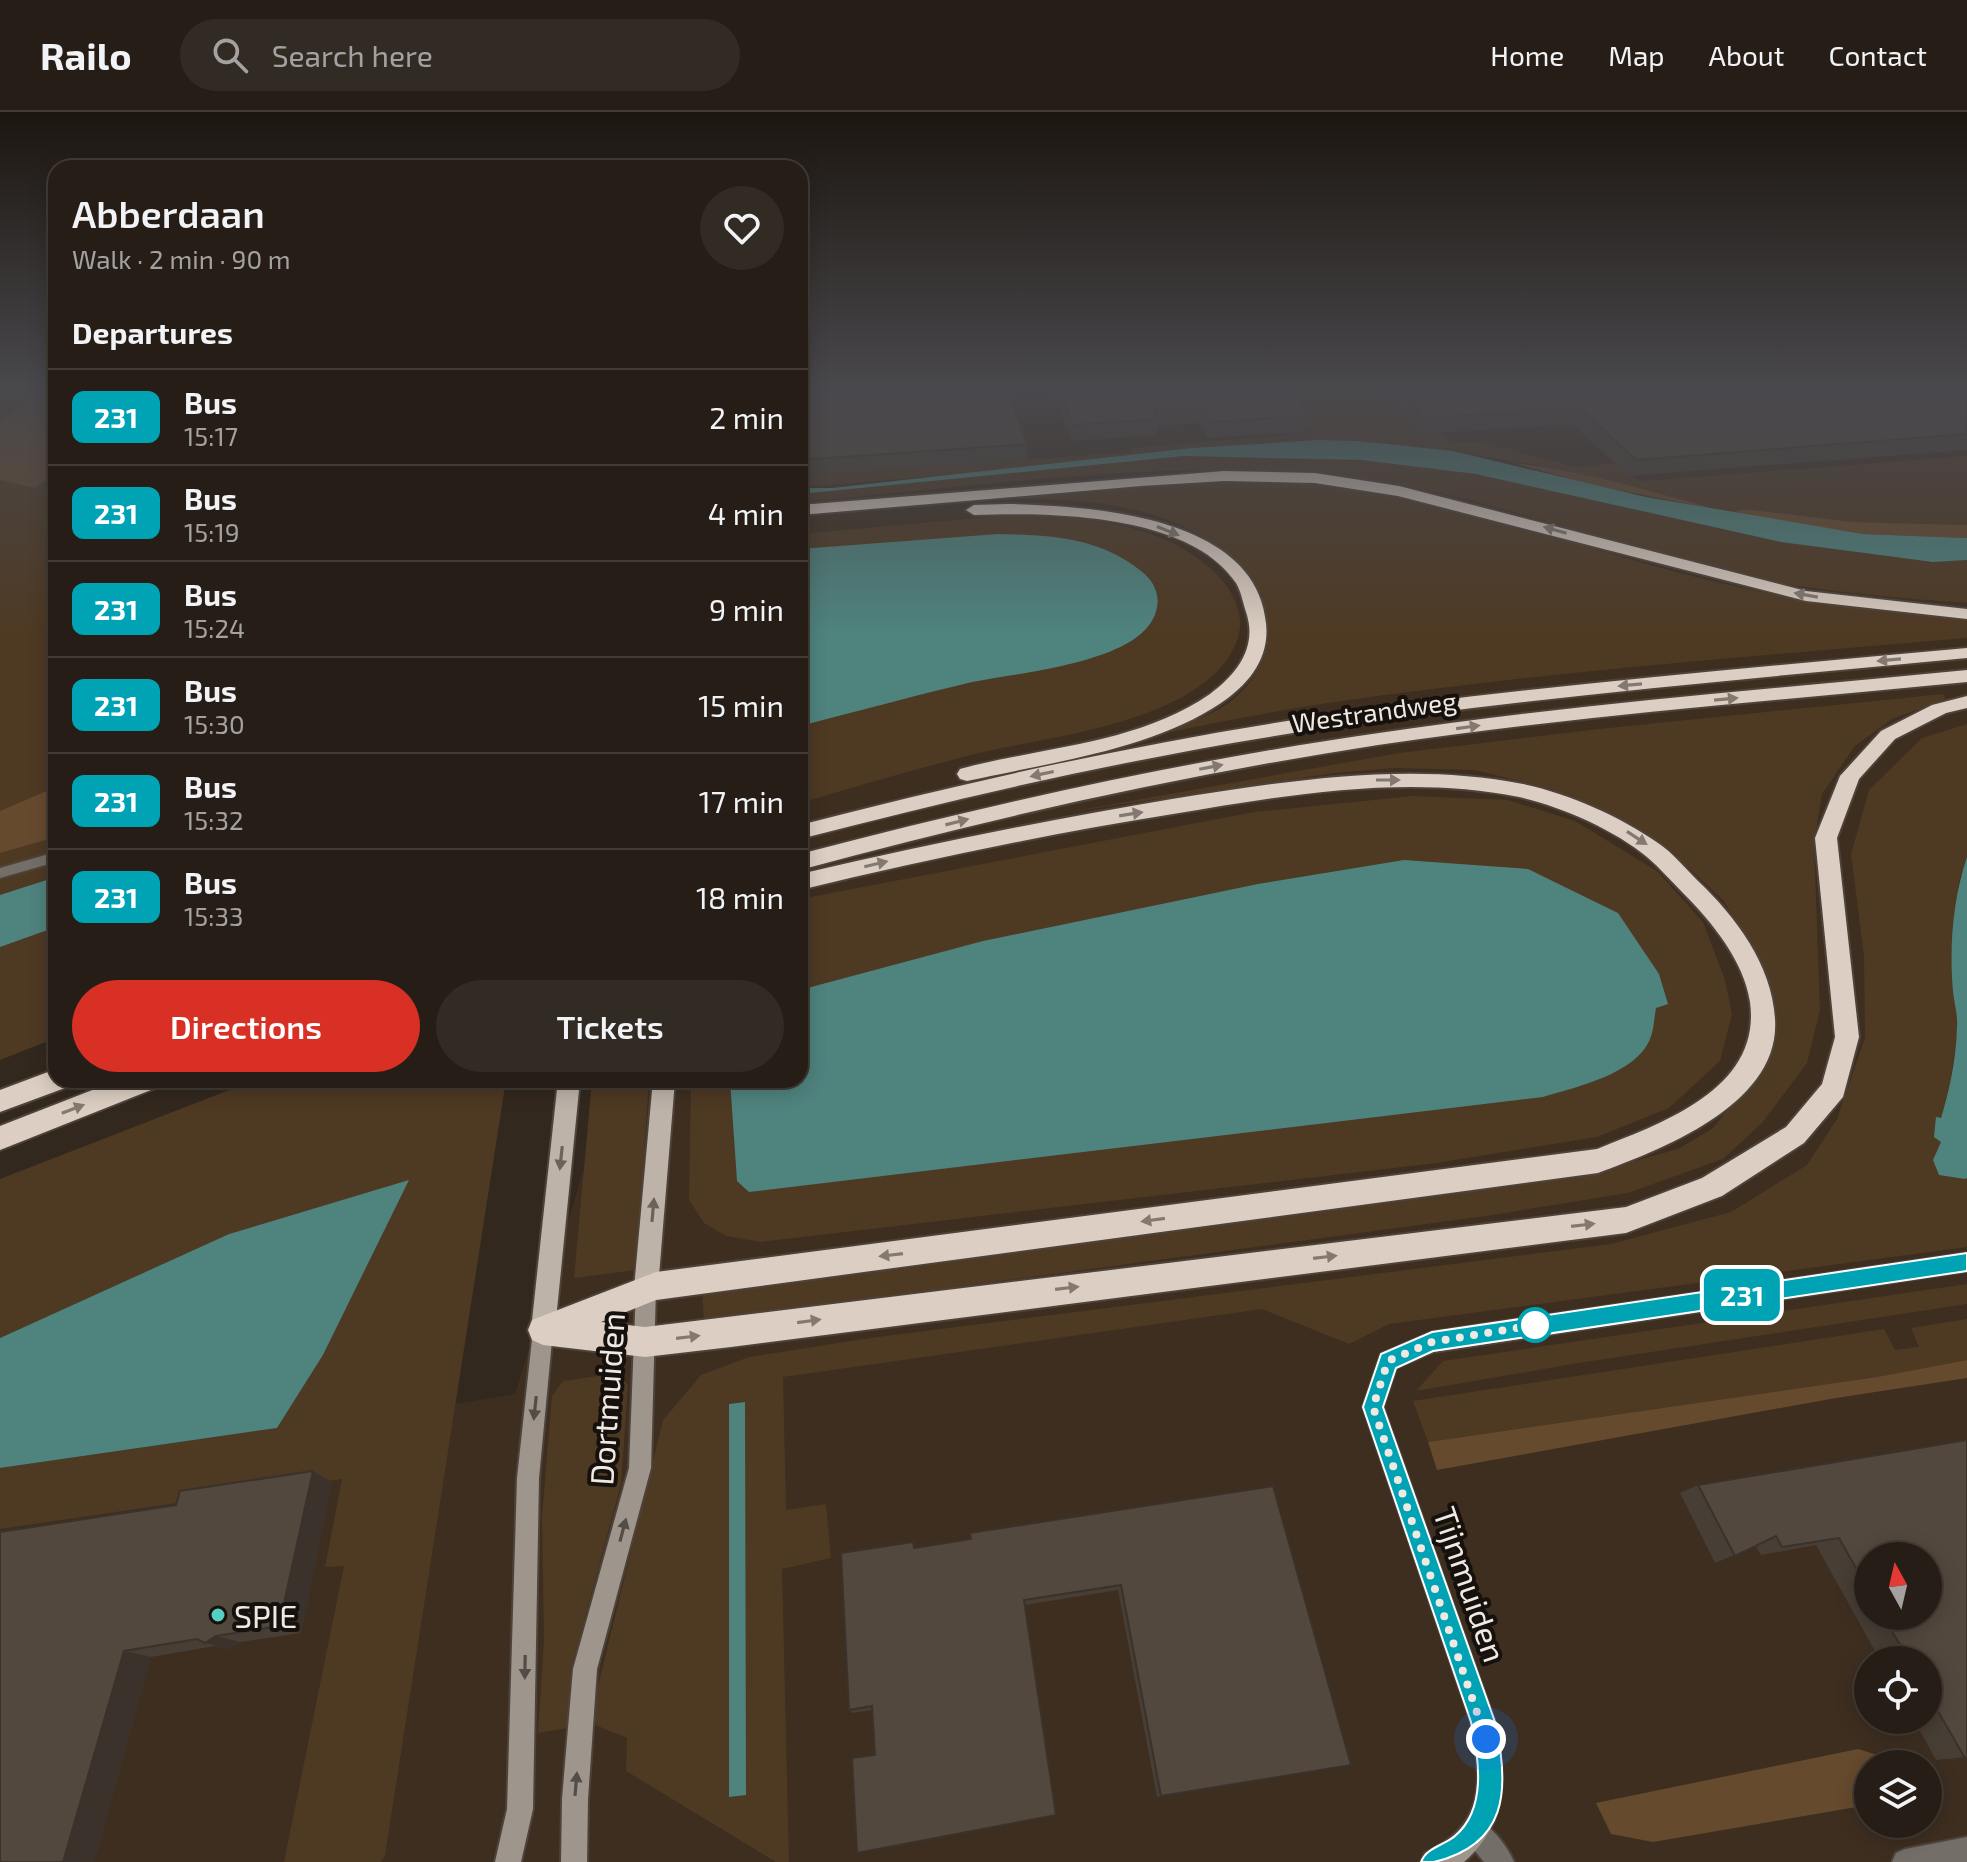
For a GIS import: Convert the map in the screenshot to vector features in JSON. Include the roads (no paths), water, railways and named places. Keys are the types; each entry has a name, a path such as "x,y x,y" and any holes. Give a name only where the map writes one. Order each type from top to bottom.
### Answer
{"highway":[{"path":"808,509 1141,481 1224,476 1315,478 1413,494 1806,596 1967,614"},
{"path":"808,522 1031,508 1068,508 1140,521 1205,548 1242,579 1256,610 1260,642 1253,660 1240,679 1218,697 1177,718 1129,735 868,798 808,823"},
{"name":"Westrandweg","path":"808,830 1092,763 1324,722 1584,689 1967,653"},
{"name":"Westrandweg","path":"808,860 1105,788 1377,739 1624,708 1967,676"},
{"path":"543,1330 645,1342 1626,1220 1712,1187 1795,1135 1834,1089 1847,1037 1826,838 1850,776 1888,735 1939,709 1967,702"},
{"path":"543,1330 646,1288 1598,1161 1683,1125 1737,1086 1753,1065 1764,1038 1764,1009 1757,978 1740,945 1690,882 1657,851 1619,826 1572,805 1482,783 1350,780 1290,787 964,844 808,880"},
{"path":"0,1101 48,1083"},
{"path":"0,1138 127,1088"}],"main road":[{"path":"508,1862 520,1809 528,1478 568,1088"},
{"name":"Dortmuiden","path":"574,1862 575,1799 585,1669 640,1468 646,1288 663,1088"},
{"name":"Tijnmuiden","path":"1476,1832 1487,1810 1490,1755 1483,1722 1373,1407 1388,1361 1432,1342 1967,1262"},
{"path":"1434,1862 1462,1846 1476,1832"}],"street":[{"path":"0,873 48,859"},
{"path":"1476,1832 1501,1862"},
{"path":"1905,1862 1967,1850"}],"water":[{"path":"979,472 1026,472 808,493 808,488"},
{"path":"1457,472 1540,472 1646,497 1863,534 1967,538 1967,560 1933,562 1781,542"},
{"path":"998,534 1055,537 1091,545 1125,560 1152,582 1158,602 1148,626 1130,642 1105,654 1044,670 964,684 808,724 808,548"},
{"path":"1967,857 1965,1179 1939,1175 1933,1160 1941,1142 1934,1137 1936,1117 1941,1118 1955,1050 1957,1022 1952,940 1958,889"},
{"path":"1404,860 1528,869 1618,913 1659,974 1668,1004 1656,1008 1651,1035 1643,1051 1632,1061 1604,1077 1543,1097 749,1192 737,1181 731,1088 808,1088 808,988 983,941 1258,884"},
{"path":"48,880 48,930 0,947 0,895"},
{"path":"409,1180 323,1355 277,1428 0,1468 0,1338 229,1234"},
{"path":"745,1402 746,1795 729,1797 729,1404"}],"place":[{"name":"SPIE","path":"218,1615"}]}
